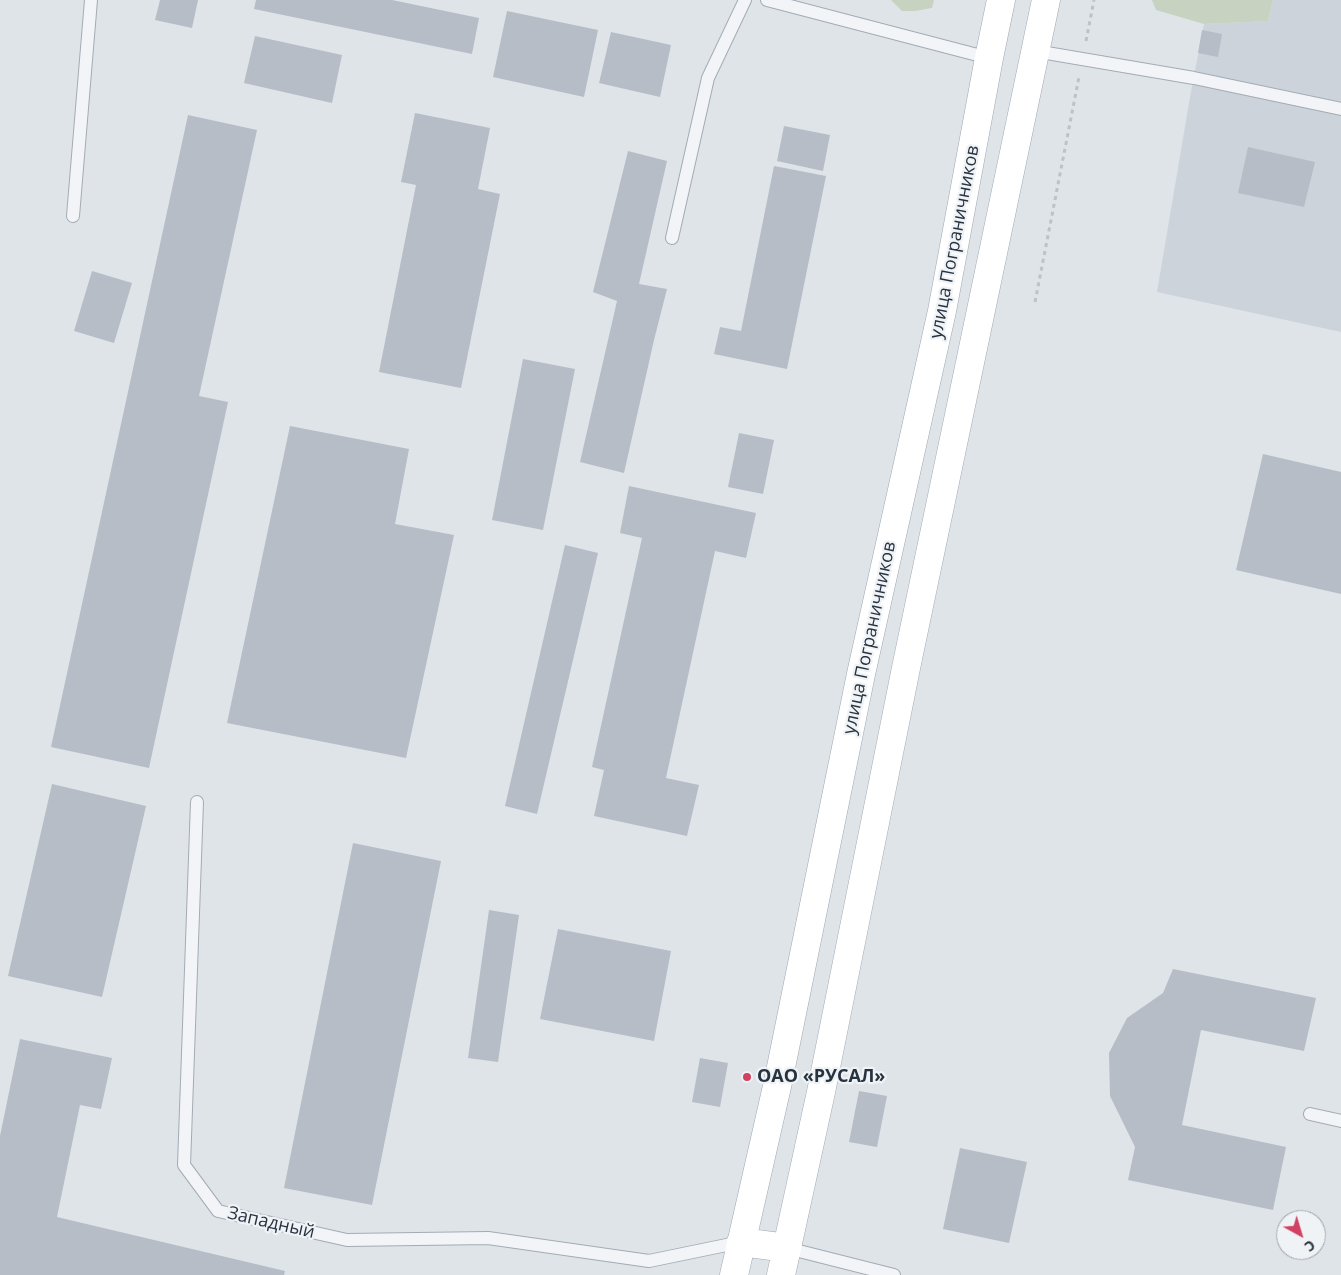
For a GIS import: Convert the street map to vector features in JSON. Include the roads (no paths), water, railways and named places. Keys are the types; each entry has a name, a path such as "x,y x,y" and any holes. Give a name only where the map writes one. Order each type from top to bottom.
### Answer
{"main road":[{"name":"улица Пограничников","path":"734,1275 778,1082 861,674 942,311 1002,0"},
{"path":"781,1275 823,1082 906,668 1046,0"},
{"path":"741,1242 787,1248"}],"lane":[{"path":"72,216 91,0"},
{"path":"672,238 708,78 745,0"},
{"path":"767,0 990,58"},
{"path":"1035,51 1194,78 1341,110"},
{"name":"Западный","path":"197,802 184,1165 218,1211 347,1240 488,1238 649,1261 741,1242"},
{"path":"1310,1114 1341,1122"},
{"path":"787,1248 894,1275"}],"place":[{"name":"ОАО «РУСАЛ»","path":"747,1077"}]}
